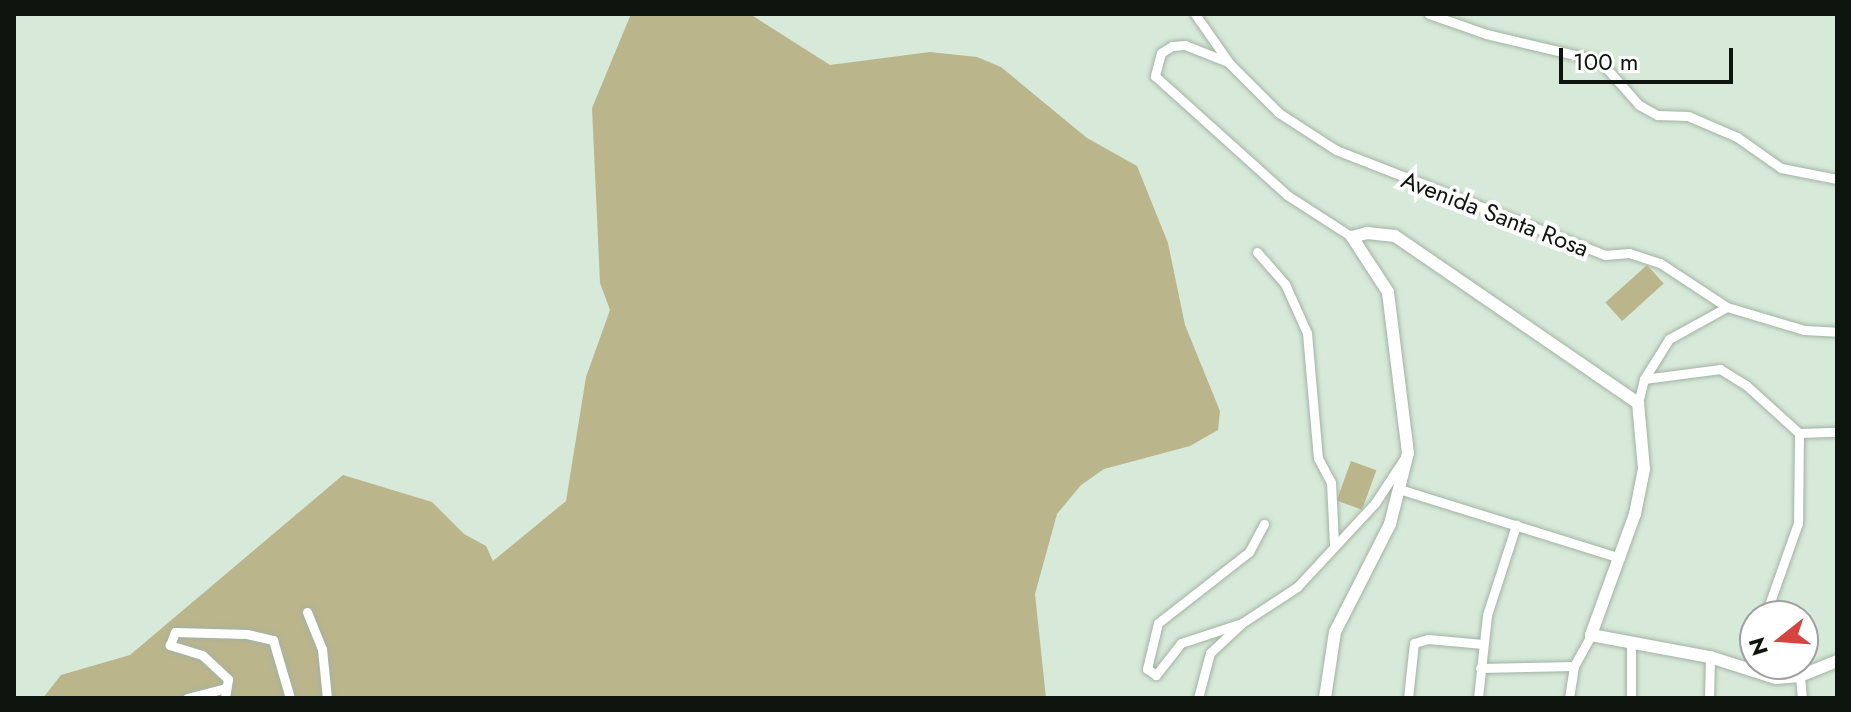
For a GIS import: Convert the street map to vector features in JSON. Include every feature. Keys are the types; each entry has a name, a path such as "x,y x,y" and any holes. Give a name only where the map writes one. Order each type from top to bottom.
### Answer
{"street":[{"name":"Avenida Santa Rosa","path":"1195,14 1230,64 1293,126 1336,150 1605,255 1629,253 1660,263 1727,307 1804,330 1837,332"},
{"path":"1429,14 1486,34 1600,61 1639,105 1657,115 1688,116 1737,137 1781,168 1837,179"},
{"path":"1230,64 1185,45 1172,46 1161,53 1155,76 1287,195 1352,237 1388,292 1408,448 1402,490 1335,632 1325,698"},
{"path":"1352,237 1367,233 1395,236 1638,403"},
{"path":"1257,252 1285,284 1307,333 1318,458 1331,482 1334,544"},
{"path":"1569,698 1574,666 1591,635 1620,558 1644,469 1638,403 1644,379 1669,339 1727,307"},
{"path":"1644,379 1720,369 1746,385 1799,433 1837,432"},
{"path":"1771,600 1798,523 1799,433"},
{"path":"1198,698 1205,661 1242,623 1297,587 1375,503 1408,448"},
{"path":"1402,490 1620,558"},
{"path":"1242,623 1181,643 1156,675 1147,669 1158,623 1249,552 1264,524"},
{"path":"1478,698 1483,644 1493,593 1516,525"},
{"path":"307,612 322,649 327,698"},
{"path":"187,698 226,693 228,679 202,655 170,645 171,634 181,630 247,634 273,640 290,698"},
{"path":"1591,635 1739,660"},
{"path":"1408,698 1414,643 1428,639 1483,644"},
{"path":"1631,642 1631,698"},
{"path":"1709,698 1710,657"},
{"path":"1480,668 1574,666"}],"shaded area":[{"path":"631,14 750,14 830,65 930,52 977,57 1001,67 1087,138 1137,166 1168,243 1185,325 1220,411 1218,430 1190,446 1104,469 1081,485 1057,514 1035,594 1046,698 43,698 61,675 130,655 343,475 432,502 464,534 486,546 493,561 566,501 586,377 610,310 600,283 592,108"},
{"path":"1647,265 1664,284 1622,321 1605,302"},
{"path":"1351,461 1376,470 1362,510 1337,500"}]}
